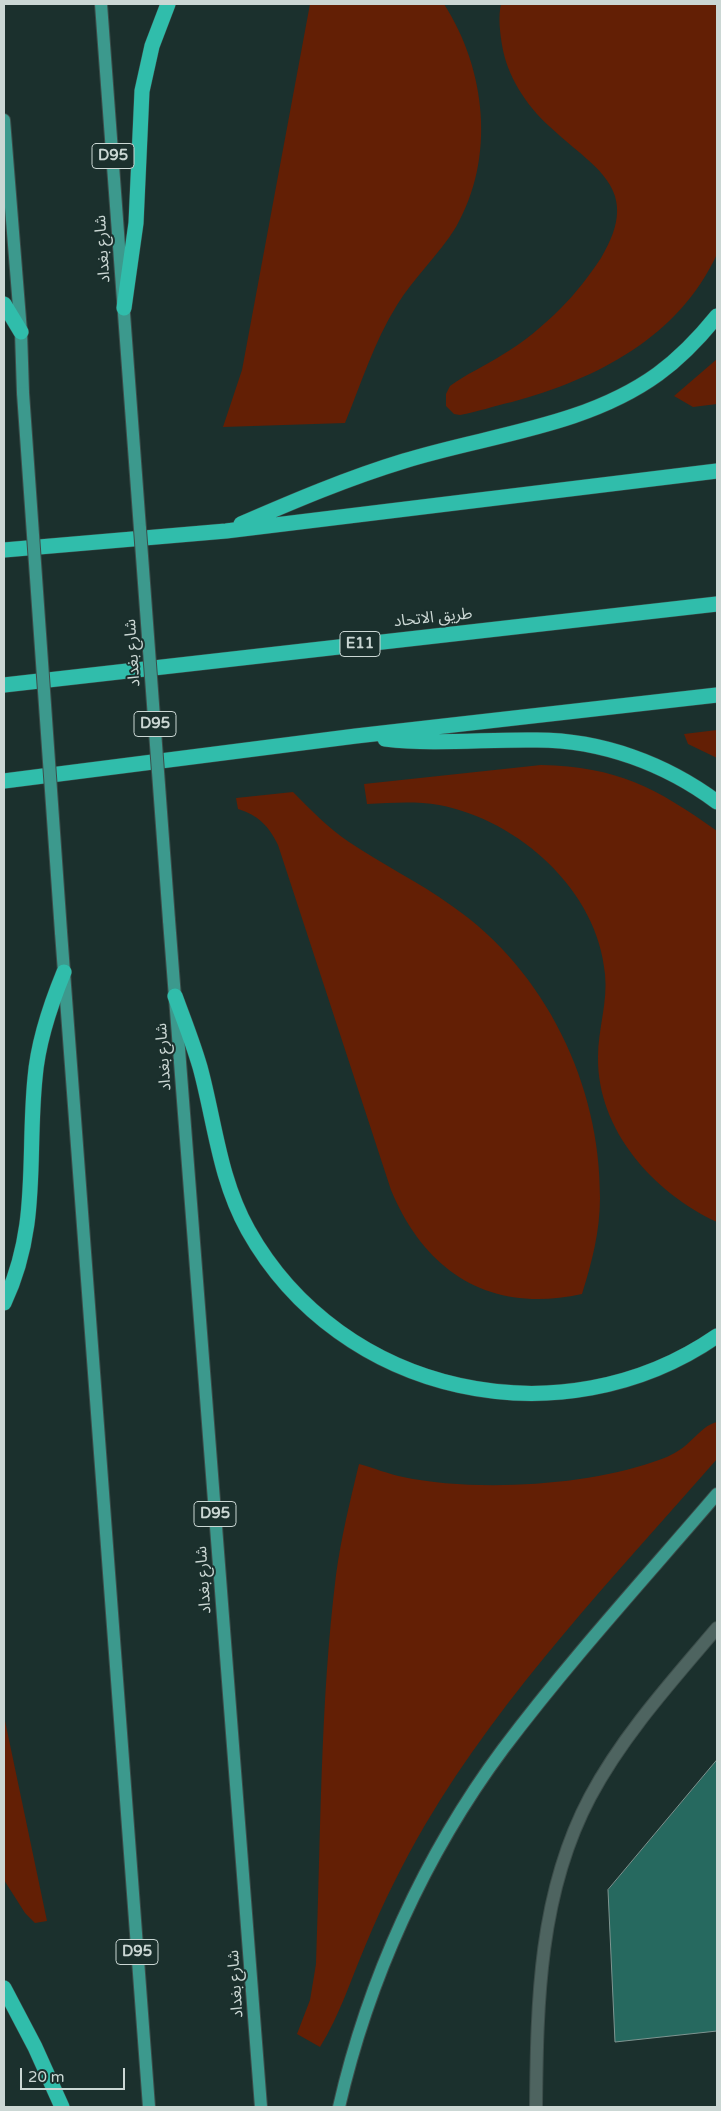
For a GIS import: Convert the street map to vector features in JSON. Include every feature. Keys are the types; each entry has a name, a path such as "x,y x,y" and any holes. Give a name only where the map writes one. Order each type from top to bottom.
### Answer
{"highway":[{"path":"124,308 136,223 142,91 152,46 168,4"},
{"path":"4,304 21,332"},
{"path":"226,531 344,482 404,461 527,429 604,403 657,374 697,340 717,316"},
{"path":"4,550 226,531 717,470"},
{"name":"طريق الاتحاد","path":"4,685 717,604"},
{"path":"4,781 356,736 717,695"},
{"path":"356,736 429,743 537,740 574,742 609,749 643,761 696,786 717,802"},
{"path":"4,1303 20,1262 27,1234 33,1161 35,1076 41,1041 50,1006 64,972"},
{"path":"176,996 200,1067 223,1171 234,1201 248,1230 279,1276 306,1305 337,1330 370,1352 405,1369 443,1382 481,1390 520,1394 560,1394 607,1386 652,1371 695,1351 717,1336"},
{"path":"4,1988 35,2047 62,2107"}],"main road":[{"name":"شارع بغداد","path":"101,4 169,920 261,2107"},
{"name":"D95","path":"4,120 21,332 64,972 148,2107"},
{"path":"339,2107 359,2031 381,1972 406,1913 467,1802 502,1750 543,1698 717,1494"}],"street":[{"path":"536,2107 539,1983 547,1919 564,1856 590,1797 624,1742 717,1628"}],"shaded area":[{"path":"310,4 444,4 458,29 477,85 481,114 481,143 477,172 469,200 456,227 411,285 389,319 375,348 345,423 223,427 242,370"},
{"path":"501,4 715,4 717,9 717,254 701,283 681,309 658,331 632,350 604,367 575,381 512,402 460,415 454,414 446,406 446,394 450,386 518,345 561,308 601,258 613,234 617,213 615,196 608,181 541,118 525,99 513,79 502,45 499,19"},
{"path":"717,359 717,404 693,407 674,396"},
{"path":"717,730 717,758 688,744 684,734"},
{"path":"541,765 592,770 635,782 674,802 717,831 717,1222 694,1210 651,1176 619,1134 607,1110 600,1084 598,1057 606,984 605,974 599,944 587,915 570,888 549,864 525,843 498,826 469,813 430,804 367,804 364,784"},
{"path":"293,792 341,837 439,897 485,932 514,963 540,997 561,1034 578,1073 590,1114 598,1156 599,1222 582,1294 549,1299 519,1298 491,1292 466,1281 443,1265 423,1244 406,1219 391,1190 278,845 271,832 262,822 251,814 238,809 236,798"},
{"path":"717,1422 717,1459 562,1636 525,1681 456,1775 425,1825 394,1883 339,2010 320,2047 297,2034 310,2000 316,1964 324,1721 331,1623 340,1547 359,1464 403,1477 431,1482 495,1485 563,1481 595,1477 660,1460 681,1449 703,1430"},
{"path":"4,1716 47,1921 35,1923 25,1913 4,1880"}],"building":[{"path":"717,1760 717,2031 615,2042 608,1890"}]}
